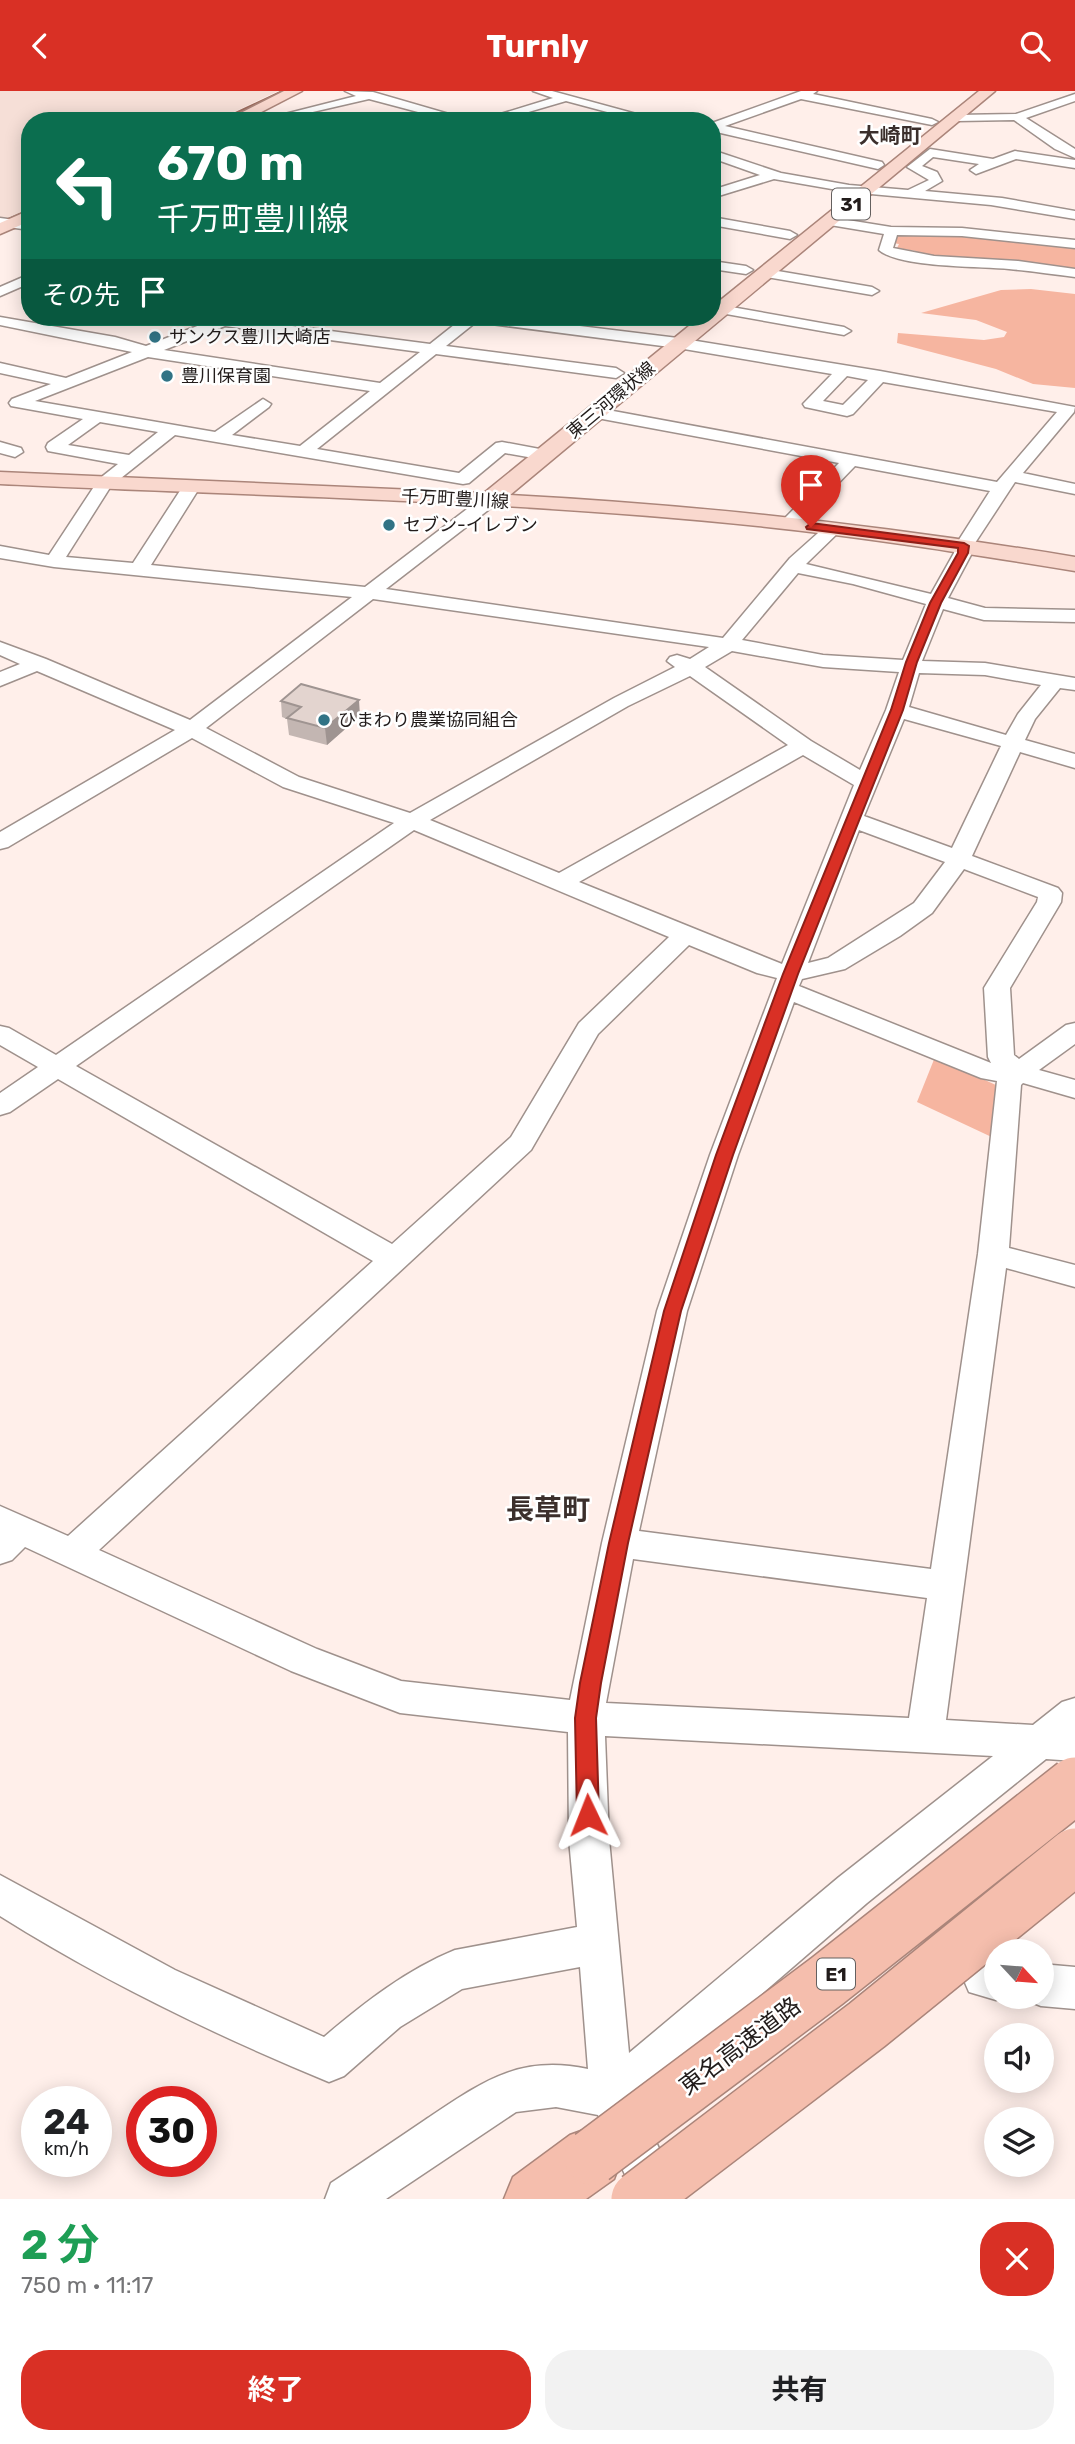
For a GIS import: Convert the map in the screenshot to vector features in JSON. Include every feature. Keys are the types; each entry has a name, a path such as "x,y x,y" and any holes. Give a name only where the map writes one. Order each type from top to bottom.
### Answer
{"highway":[{"name":"東名高速道路","path":"535,2199 827,1981 1075,1785"},
{"path":"639,2199 867,2025 1075,1856"}],"main road":[{"path":"252,112 295,91"},
{"name":"東三河環状線","path":"721,301 746,270 968,91"},
{"name":"東三河環状線","path":"721,305 765,273 988,91"},
{"path":"4,225 21,218"},
{"name":"東三河環状線","path":"490,501 597,412 680,326"},
{"name":"東三河環状線","path":"511,483 583,401 616,373 690,326"},
{"name":"千万町豊川線","path":"0,478 490,501 712,515 964,546 1075,564"}],"street":[{"path":"351,91 434,112"},
{"path":"299,112 387,91"},
{"path":"539,91 620,112"},
{"path":"516,112 588,91"},
{"path":"1068,91 1075,95"},
{"path":"721,124 805,93 932,122"},
{"path":"957,118 1017,117 1075,95"},
{"path":"493,104 520,111"},
{"path":"267,105 286,112"},
{"path":"380,112 413,106"},
{"path":"442,112 459,107"},
{"path":"1017,117 1042,132 1052,144 1075,154"},
{"path":"721,129 878,165"},
{"path":"947,176 913,167 930,153 993,163"},
{"path":"906,195 929,187 947,176 978,170 1023,155 1075,164"},
{"path":"721,159 769,176 906,195 991,201 1075,215"},
{"path":"721,167 733,165"},
{"path":"721,191 769,176"},
{"path":"829,221 891,231 962,232 1075,244"},
{"path":"721,223 790,235"},
{"path":"891,231 886,250 895,254 927,259 1013,264 1075,273"},
{"path":"721,266 746,270"},
{"path":"765,273 872,291"},
{"path":"0,292 15,285"},
{"path":"721,311 844,331"},
{"path":"0,321 21,325"},
{"path":"28,326 116,342 148,352 381,388"},
{"path":"0,409 210,326"},
{"path":"274,326 616,373"},
{"path":"304,451 461,326"},
{"path":"546,326 668,341 1072,406"},
{"path":"2,369 69,383"},
{"path":"845,370 811,404 847,411 880,376"},
{"path":"292,391 310,376"},
{"path":"17,403 463,479 502,447 539,453"},
{"path":"218,437 263,404"},
{"path":"660,2199 612,2096 589,1839 586,1718 619,1543 673,1311 724,1155 936,603 963,553 964,546 1007,482 1072,406"},
{"path":"597,412 850,461 1075,489"},
{"path":"99,416 54,447 132,461"},
{"path":"1052,427 1075,430"},
{"path":"54,561 105,483 172,429"},
{"path":"789,524 850,461"},
{"path":"139,569 191,487"},
{"path":"0,842 192,729 490,501"},
{"path":"0,1106 412,821 727,645 795,568 797,562 833,529"},
{"path":"0,552 54,561 371,593 823,660 911,667 985,669 1070,683"},
{"path":"795,568 855,579 984,614 1075,616"},
{"path":"604,628 691,667 803,746 866,783"},
{"path":"0,647 192,729 291,782 412,821 766,968 789,982 990,1072 1017,1073 1075,1089"},
{"path":"0,680 39,663"},
{"path":"789,982 836,964 923,908 958,860 1025,718 1070,683"},
{"path":"897,710 1075,761"},
{"path":"559,883 803,746"},
{"path":"852,819 1050,893 1049,902 997,989 1001,1057 1017,1073"},
{"path":"72,1553 521,1143 588,1029 685,935"},
{"path":"925,1737 993,1254 1008,1084 1017,1073 1075,1031"},
{"path":"0,1034 394,1259"},
{"path":"993,1254 1075,1276"},
{"path":"7,1534 72,1553 304,1660 400,1697 586,1718 1058,1743"},
{"path":"619,1543 946,1586"},
{"path":"612,2096 853,1890 1058,1743 1075,1714"},
{"path":"0,1894 65,1935 241,2026 329,2061 385,2012 455,1970 599,1943"},
{"path":"1054,1986 1075,1988"},
{"path":"347,2199 500,2096 526,2086 546,2083 612,2096"}],"shaded area":[{"path":"0,91 278,91 234,112 21,112 21,212 0,218"},
{"path":"896,233 957,233 1075,248 1075,270 912,256 916,251 897,248 899,244 893,243"},
{"path":"1031,289 1075,294 1075,388 1033,384 996,369 897,343 898,333 984,340 1004,337 1007,332 976,320 921,313 1001,290"},
{"path":"935,1057 998,1086 998,1140 917,1102"}],"building":[{"path":"301,684 359,700 325,728 287,718 301,707 281,701"}],"waterway":[{"path":"238,112 283,91"},
{"path":"0,219 7,220 21,214"}],"place":[{"name":"サンクス豊川大崎店","path":"155,337"},
{"name":"豊川保育園","path":"167,376"},
{"name":"セブン-イレブン","path":"389,525"},
{"name":"ひまわり農業協同組合","path":"324,720"}],"district":[{"name":"大崎町","path":"890,136"},
{"name":"長草町","path":"548,1509"}],"route":[{"path":"588,1815 586,1718 590,1683 619,1543 673,1311 724,1155 791,974 897,710 912,662 936,603 963,553 964,546 811,527"}]}
